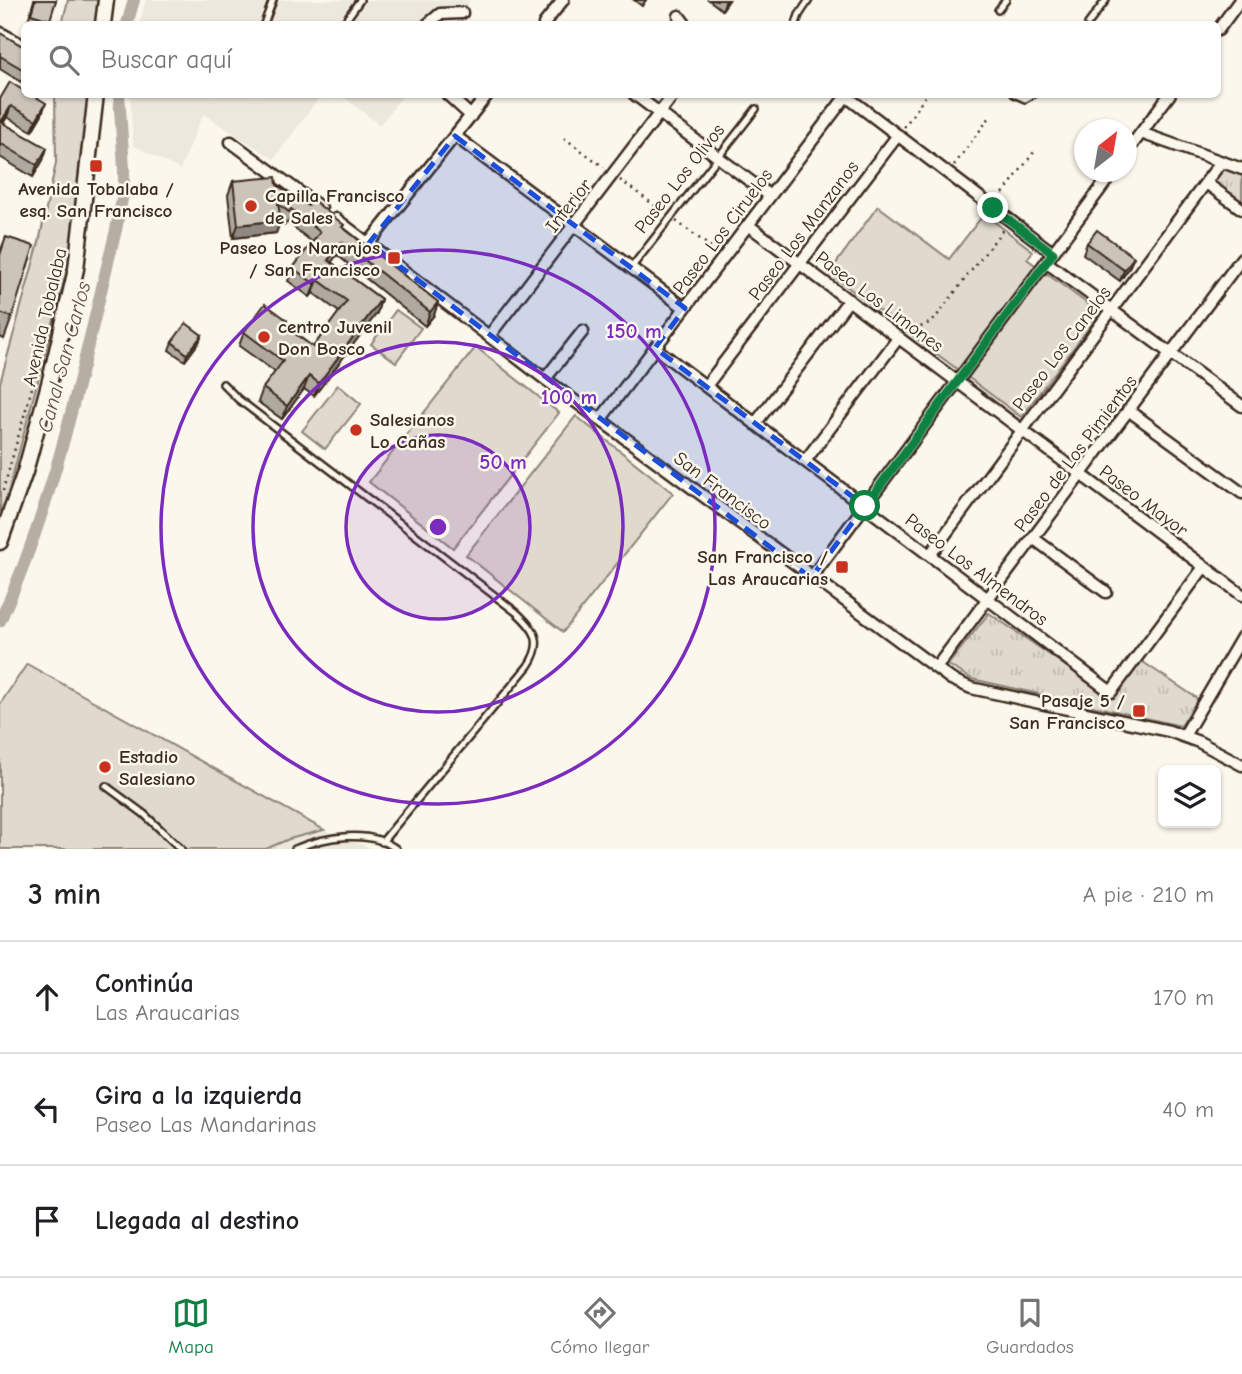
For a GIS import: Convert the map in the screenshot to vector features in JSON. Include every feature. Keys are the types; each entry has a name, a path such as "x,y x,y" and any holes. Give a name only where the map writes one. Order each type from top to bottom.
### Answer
{"main road":[{"path":"103,21 106,0"},
{"name":"Avenida Tobalaba","path":"0,542 25,472 76,269 96,98"}],"street":[{"path":"546,21 563,0"},
{"path":"1221,25 1240,0"},
{"path":"432,21 440,14 462,13"},
{"path":"451,98 471,116"},
{"path":"369,243 485,98"},
{"path":"639,98 770,196"},
{"name":"Interior","path":"489,336 671,98"},
{"name":"Paseo Los Ciruelos","path":"600,420 844,98"},
{"path":"850,98 1053,253"},
{"path":"1137,138 1167,98"},
{"path":"1141,133 1242,169"},
{"name":"Paseo Los Manzanos","path":"706,386 898,135"},
{"path":"455,136 685,308"},
{"name":"San Francisco","path":"231,142 369,243 811,578 951,679 971,688 1184,736 1242,765"},
{"name":"Paseo Los Canelos","path":"930,555 1221,162"},
{"path":"811,578 1106,182"},
{"path":"1206,183 1242,209"},
{"name":"Paseo Los Limones","path":"748,225 958,381"},
{"name":"Paseo de Los Pimientos","path":"936,668 1242,258"},
{"path":"1046,262 1171,354 1240,400"},
{"path":"755,424 849,300"},
{"path":"545,379 583,331"},
{"path":"805,461 899,337"},
{"name":"Paseo Los Almendros","path":"655,348 1111,692 1204,567"},
{"name":"Paseo Mayor","path":"958,381 1242,596"},
{"path":"1128,410 1242,493"},
{"path":"1034,538 1106,592"},
{"path":"1184,736 1242,637"}],"lane":[{"path":"265,21 273,0"},
{"path":"345,21 360,0"},
{"path":"797,21 809,0"},
{"path":"998,10 1006,0"},
{"path":"1090,21 1106,0"},
{"path":"0,30 21,41"},
{"name":"Paseo Los Olivos","path":"631,268 755,109"},
{"path":"223,384 238,399 516,612 533,630 537,647 528,666 382,842"},
{"path":"106,786 136,806 181,849"},
{"path":"295,849 314,841 359,836 396,849"}],"path":[{"path":"898,135 923,98"},
{"path":"947,173 990,117"},
{"path":"564,138 724,257"},
{"path":"993,208 1034,152"},
{"path":"899,337 933,321 1010,220"},
{"path":"0,501 42,351"}],"highlighted area":[{"path":"455,136 685,308 655,348 865,506 811,578 369,243"}],"shaded area":[{"path":"146,0 470,0 456,21 140,21"},
{"path":"130,98 319,98 274,159 203,114 180,170 133,145"},
{"path":"345,98 401,98 380,125"},
{"path":"324,830 373,849 266,849 289,839"}],"green space":[{"path":"68,0 99,0 97,21 63,21"},
{"path":"55,98 89,98 69,263 7,497 0,512 0,383 39,242 56,163"},
{"path":"1221,168 1242,175 1242,205 1210,182"},
{"path":"878,206 949,259 984,214 1033,251 1027,259 1100,313 1021,417 829,273"},
{"path":"396,310 421,328 396,362 371,344"},
{"path":"476,347 559,413 453,548 369,482"},
{"path":"338,385 361,404 325,449 302,431"},
{"path":"576,416 673,493 563,632 466,555"},
{"path":"989,613 1112,698 1140,660 1198,699 1181,726 972,679 948,665"},
{"name":"Estadio Salesiano","path":"27,664 324,830 289,839 266,849 0,849 0,704"}],"building":[{"path":"35,0 56,0 50,20 31,14"},
{"path":"0,33 21,45 21,68 0,56"},
{"path":"10,82 21,89 21,98 38,98 46,103 36,120 11,106 1,122 47,148 37,165 0,143 0,99"},
{"path":"276,177 277,185 308,206 313,200 344,225 342,227 438,302 430,312 342,242 328,260 381,299 319,383 309,376 287,406 263,388 283,361 244,332 265,304 287,320 286,327 313,347 347,301 318,280 315,284 293,268 320,232 291,209 289,212 278,204 281,220 238,225 233,181"},
{"path":"1097,230 1134,257 1124,270 1087,243"},
{"path":"6,237 34,246 12,317 0,313 0,255"},
{"path":"186,323 202,335 187,354 172,342"}],"waterway":[{"name":"Canal San Carlos","path":"128,21 134,0"},
{"name":"Canal San Carlos","path":"0,621 38,526 53,478 116,230 124,189 119,98"}],"place":[{"name":"Avenida Tobalaba / esq. San Francisco","path":"96,166"},
{"name":"Capilla Francisco de Sales","path":"251,206"},
{"name":"Paseo Los Naranjos / San Francisco","path":"394,258"},
{"name":"centro Juvenil Don Bosco","path":"264,337"},
{"name":"Salesianos Lo Cañas","path":"356,430"},
{"name":"San Francisco / Las Araucarias","path":"842,567"},
{"name":"Pasaje 5 / San Francisco","path":"1139,711"},
{"name":"Estadio Salesiano","path":"105,767"}],"route":[{"path":"865,506 1053,253 993,208"}]}
